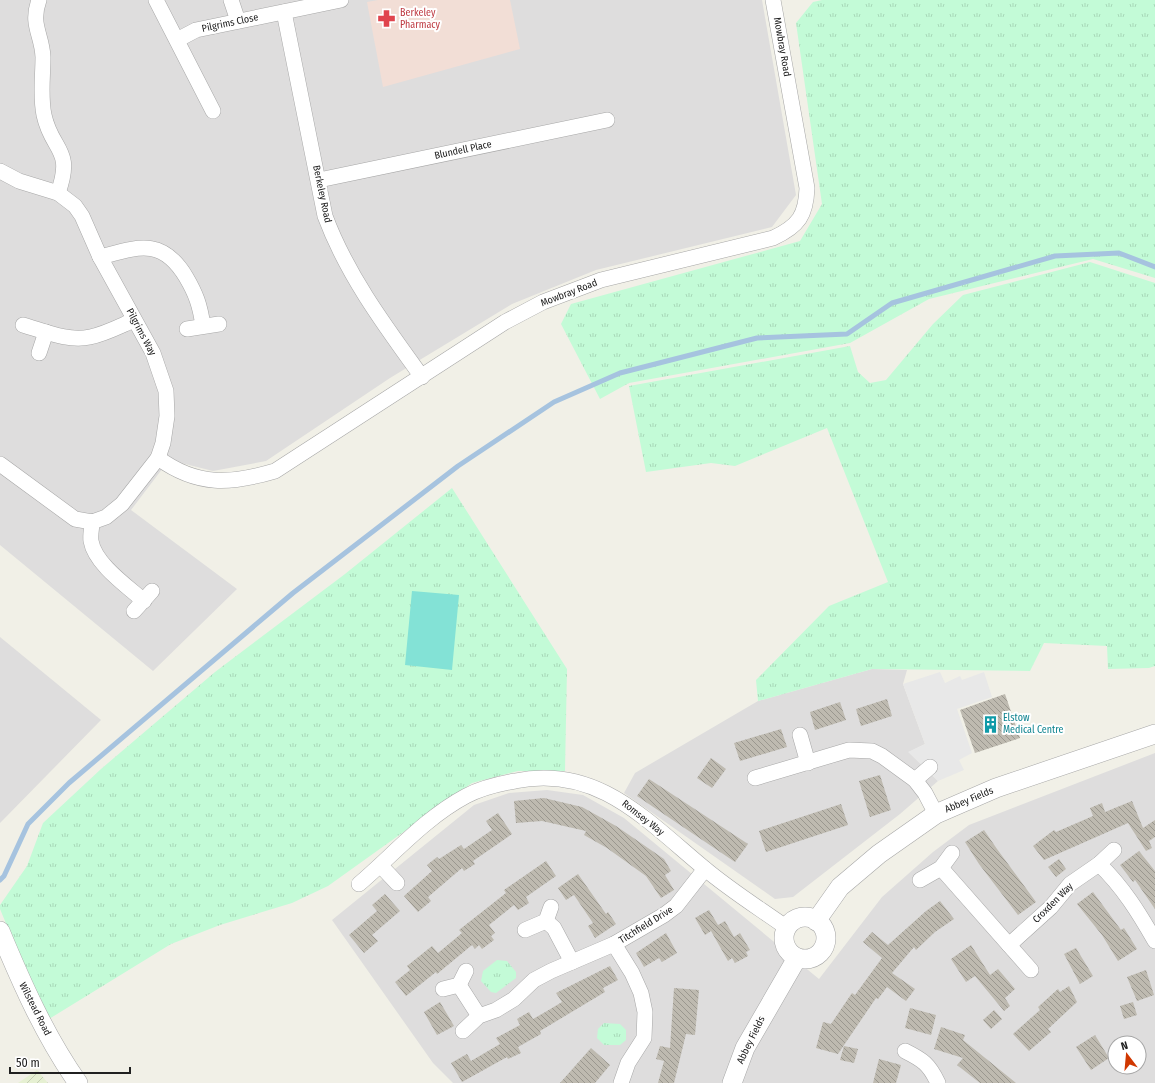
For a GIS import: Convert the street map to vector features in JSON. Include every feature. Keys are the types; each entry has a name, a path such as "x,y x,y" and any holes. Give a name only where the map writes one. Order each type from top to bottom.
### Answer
{"street":[{"path":"39,0 35,11 35,21 43,55 42,108 48,126 63,157 65,166 58,193"},
{"path":"156,0 213,111"},
{"path":"231,0 238,21"},
{"name":"Pilgrims Close","path":"177,40 196,30 341,0"},
{"name":"Mowbray Road","path":"158,458 182,473 211,480 244,480 275,471 505,322 543,302 601,280 773,238 788,231 799,219 806,206 806,188 773,0"},
{"name":"Berkeley Road","path":"284,12 319,180 325,216 336,244 349,268 394,338 422,376"},
{"name":"Blundell Place","path":"319,180 607,120"},
{"name":"Pilgrims Way","path":"0,171 19,181 58,193 75,206 82,216 100,257 153,353 166,391 167,416 163,444 158,458 122,504 106,517 92,522"},
{"path":"100,257 140,249 155,249 164,252 173,258 198,297 204,326"},
{"path":"23,325 65,337 91,337 134,320"},
{"path":"187,329 218,324"},
{"path":"39,353 46,332"},
{"path":"0,464 75,519 92,522 91,540 94,551 101,563 143,601"},
{"path":"800,734 808,763"},
{"name":"Abbey Fields","path":"816,921 840,887 879,854 936,814 996,788 1155,734"},
{"path":"755,778 849,750 872,751 882,756 915,780 925,793 936,814"},
{"path":"915,780 930,767"},
{"name":"Romsey Way","path":"359,884 381,866 390,855 443,810 467,795 495,785 544,777 578,781 604,791 634,809 705,869 787,928"},
{"name":"Croxden Way","path":"1009,945 1051,906 1070,884 1099,864 1114,850"},
{"path":"920,880 941,868 952,853"},
{"path":"1099,864 1113,877 1133,903 1155,941"},
{"path":"381,866 397,883"},
{"path":"941,868 1031,970"},
{"name":"Titchfield Drive","path":"463,1031 478,1016 496,1010 514,999 534,980 614,944 664,915 676,906 705,869"},
{"path":"525,930 548,914 572,962"},
{"path":"803,918 816,921 824,931 825,945 816,956 810,958 797,958 786,948 784,942 787,928 796,920 803,918"},
{"name":"Wilstead Road","path":"0,932 19,977 45,1031 78,1083"},
{"path":"614,944 632,973 641,993 645,1012 644,1038 628,1063 622,1083"},
{"name":"Abbey Fields","path":"732,1083 745,1048 797,958"},
{"path":"443,989 459,985 466,971"},
{"path":"459,985 478,1016"},
{"path":"904,1051 923,1060 931,1069 938,1083"}],"shaded area":[{"path":"0,0 762,0 796,195 772,227 596,270 512,304 390,378 266,461 213,471 169,460 131,510 237,589 153,671 0,545"},
{"path":"378,0 510,0 520,49 383,87 367,2"},
{"path":"412,591 459,595 452,670 405,665"},
{"path":"0,637 101,720 0,823"},
{"path":"872,669 907,670 903,684 925,744 909,752 938,781 900,814 793,897 775,899 624,793 635,773 758,701"},
{"path":"940,672 945,683 960,676 962,680 984,672 992,697 957,709 972,753 959,760 964,770 938,781 908,752 925,744 903,684"},
{"path":"1155,753 1155,1083 453,1083 433,1063 332,920 474,805 509,793 547,790 583,795 624,818 819,979 882,897 933,852 969,825"}],"green space":[{"path":"822,0 1155,0 1155,278 1093,259 929,299 850,343 629,383 600,399 561,324 571,304 800,241 822,204 796,23 813,2"},
{"path":"1090,262 1155,283 1155,666 1149,668 1108,669 1107,646 1044,643 1030,671 872,669 758,701 756,680 829,606 888,582 827,428 735,466 711,463 646,472 629,386 850,346 858,372 870,383 886,380 933,324 963,295"},
{"path":"452,488 567,669 565,771 518,771 472,783 328,886 292,903 220,925 171,944 49,1019 31,984 0,909 0,905 27,866 43,823 101,769 215,672 345,574"},
{"path":"497,960 507,961 516,972 516,978 496,993 491,992 481,981 483,971"},
{"path":"604,1023 620,1024 626,1030 626,1040 620,1045 604,1045 597,1038 598,1029"},
{"path":"37,1070 48,1083 18,1083"}],"building":[{"name":"Elstow Medical Centre","path":"1005,694 1020,738 975,753 960,710"},
{"path":"887,699 892,716 861,726 856,709"},
{"path":"840,702 846,720 815,730 810,712"},
{"path":"781,729 787,747 740,761 734,743"},
{"path":"711,758 726,769 712,788 697,778"},
{"path":"880,775 891,810 870,817 859,781"},
{"path":"649,779 748,844 735,862 637,796"},
{"path":"544,798 582,807 616,826 664,859 671,871 665,875 674,890 661,898 646,876 607,848 584,835 586,831 542,821 516,823 514,801"},
{"path":"1132,801 1143,828 1155,820 1155,837 1149,841 1152,848 1146,851 1128,823 1044,860 1033,846 1054,830 1056,832 1093,816 1090,808 1102,803 1105,812"},
{"path":"841,804 848,825 766,852 759,831"},
{"path":"498,813 512,834 473,861 475,864 464,871 462,868 428,897 431,901 418,912 404,896 432,871 427,865 437,857 439,859 461,845 464,849 492,830 486,821"},
{"path":"984,830 1036,902 1018,915 979,864 965,842"},
{"path":"1139,851 1155,871 1155,909 1135,880 1133,882 1120,865"},
{"path":"1059,859 1066,869 1056,877 1048,867"},
{"path":"546,861 556,876 526,897 529,903 518,910 514,905 489,925 495,933 491,936 494,940 482,949 479,945 475,949 472,945 437,974 436,972 406,996 395,982 410,970 407,966 432,946 438,953 462,933 459,930 506,893 504,890"},
{"path":"578,874 606,914 608,912 616,924 595,938 588,926 593,923 574,895 566,900 558,888"},
{"path":"1093,892 1121,930 1124,928 1137,949 1118,961 1102,935 1077,904"},
{"path":"385,894 400,911 372,935 378,941 364,953 349,935 377,911 372,905"},
{"path":"940,901 954,919 935,932 916,950 914,947 892,973 915,989 906,1001 887,987 878,999 876,998 838,1054 816,1048 823,1022 831,1024 852,993 855,995 882,958 863,942 872,932 888,945 926,911"},
{"path":"709,910 718,925 725,921 734,937 740,933 750,950 746,952 748,956 735,963 732,958 728,961 711,931 705,935 695,918"},
{"path":"666,933 677,953 662,962 659,958 644,967 636,953"},
{"path":"971,945 990,975 998,969 1015,989 1005,998 1010,1006 1004,1011 975,976 966,982 951,959"},
{"path":"1076,948 1093,976 1080,984 1064,954"},
{"path":"610,966 618,980 603,988 605,992 540,1031 541,1034 518,1047 521,1053 508,1059 507,1057 462,1082 451,1063 467,1054 471,1061 500,1044 496,1038 520,1025 517,1019 529,1012 533,1019 562,1002 556,993"},
{"path":"1146,970 1154,995 1137,1001 1127,977"},
{"path":"1069,986 1077,1002 1048,1029 1051,1032 1029,1051 1013,1034 1040,1010 1038,1007 1058,989 1060,992"},
{"path":"674,988 699,990 695,1035 686,1034 674,1083 658,1083 664,1061 656,1059 660,1046 670,1048"},
{"path":"440,1002 454,1026 437,1035 424,1012"},
{"path":"1133,1002 1137,1015 1124,1019 1120,1006"},
{"path":"910,1008 936,1015 931,1035 905,1028"},
{"path":"994,1010 1002,1019 991,1029 983,1020"},
{"path":"941,1027 965,1035 963,1040 1016,1083 980,1083 957,1065 963,1058 934,1049"},
{"path":"1095,1035 1107,1055 1107,1059 1091,1070 1076,1047"},
{"path":"844,1046 858,1049 854,1063 840,1060"},
{"path":"591,1048 610,1065 595,1083 560,1083"},
{"path":"879,1059 901,1065 896,1083 873,1083"}],"waterway":[{"path":"0,880 4,876 28,824 69,783 293,593 458,466 554,402 620,373 757,338 847,334 892,303 1055,256 1119,253 1155,267"}],"place":[{"name":"Berkeley Pharmacy","path":"387,19"},
{"name":"Elstow Medical Centre","path":"990,724"}]}
